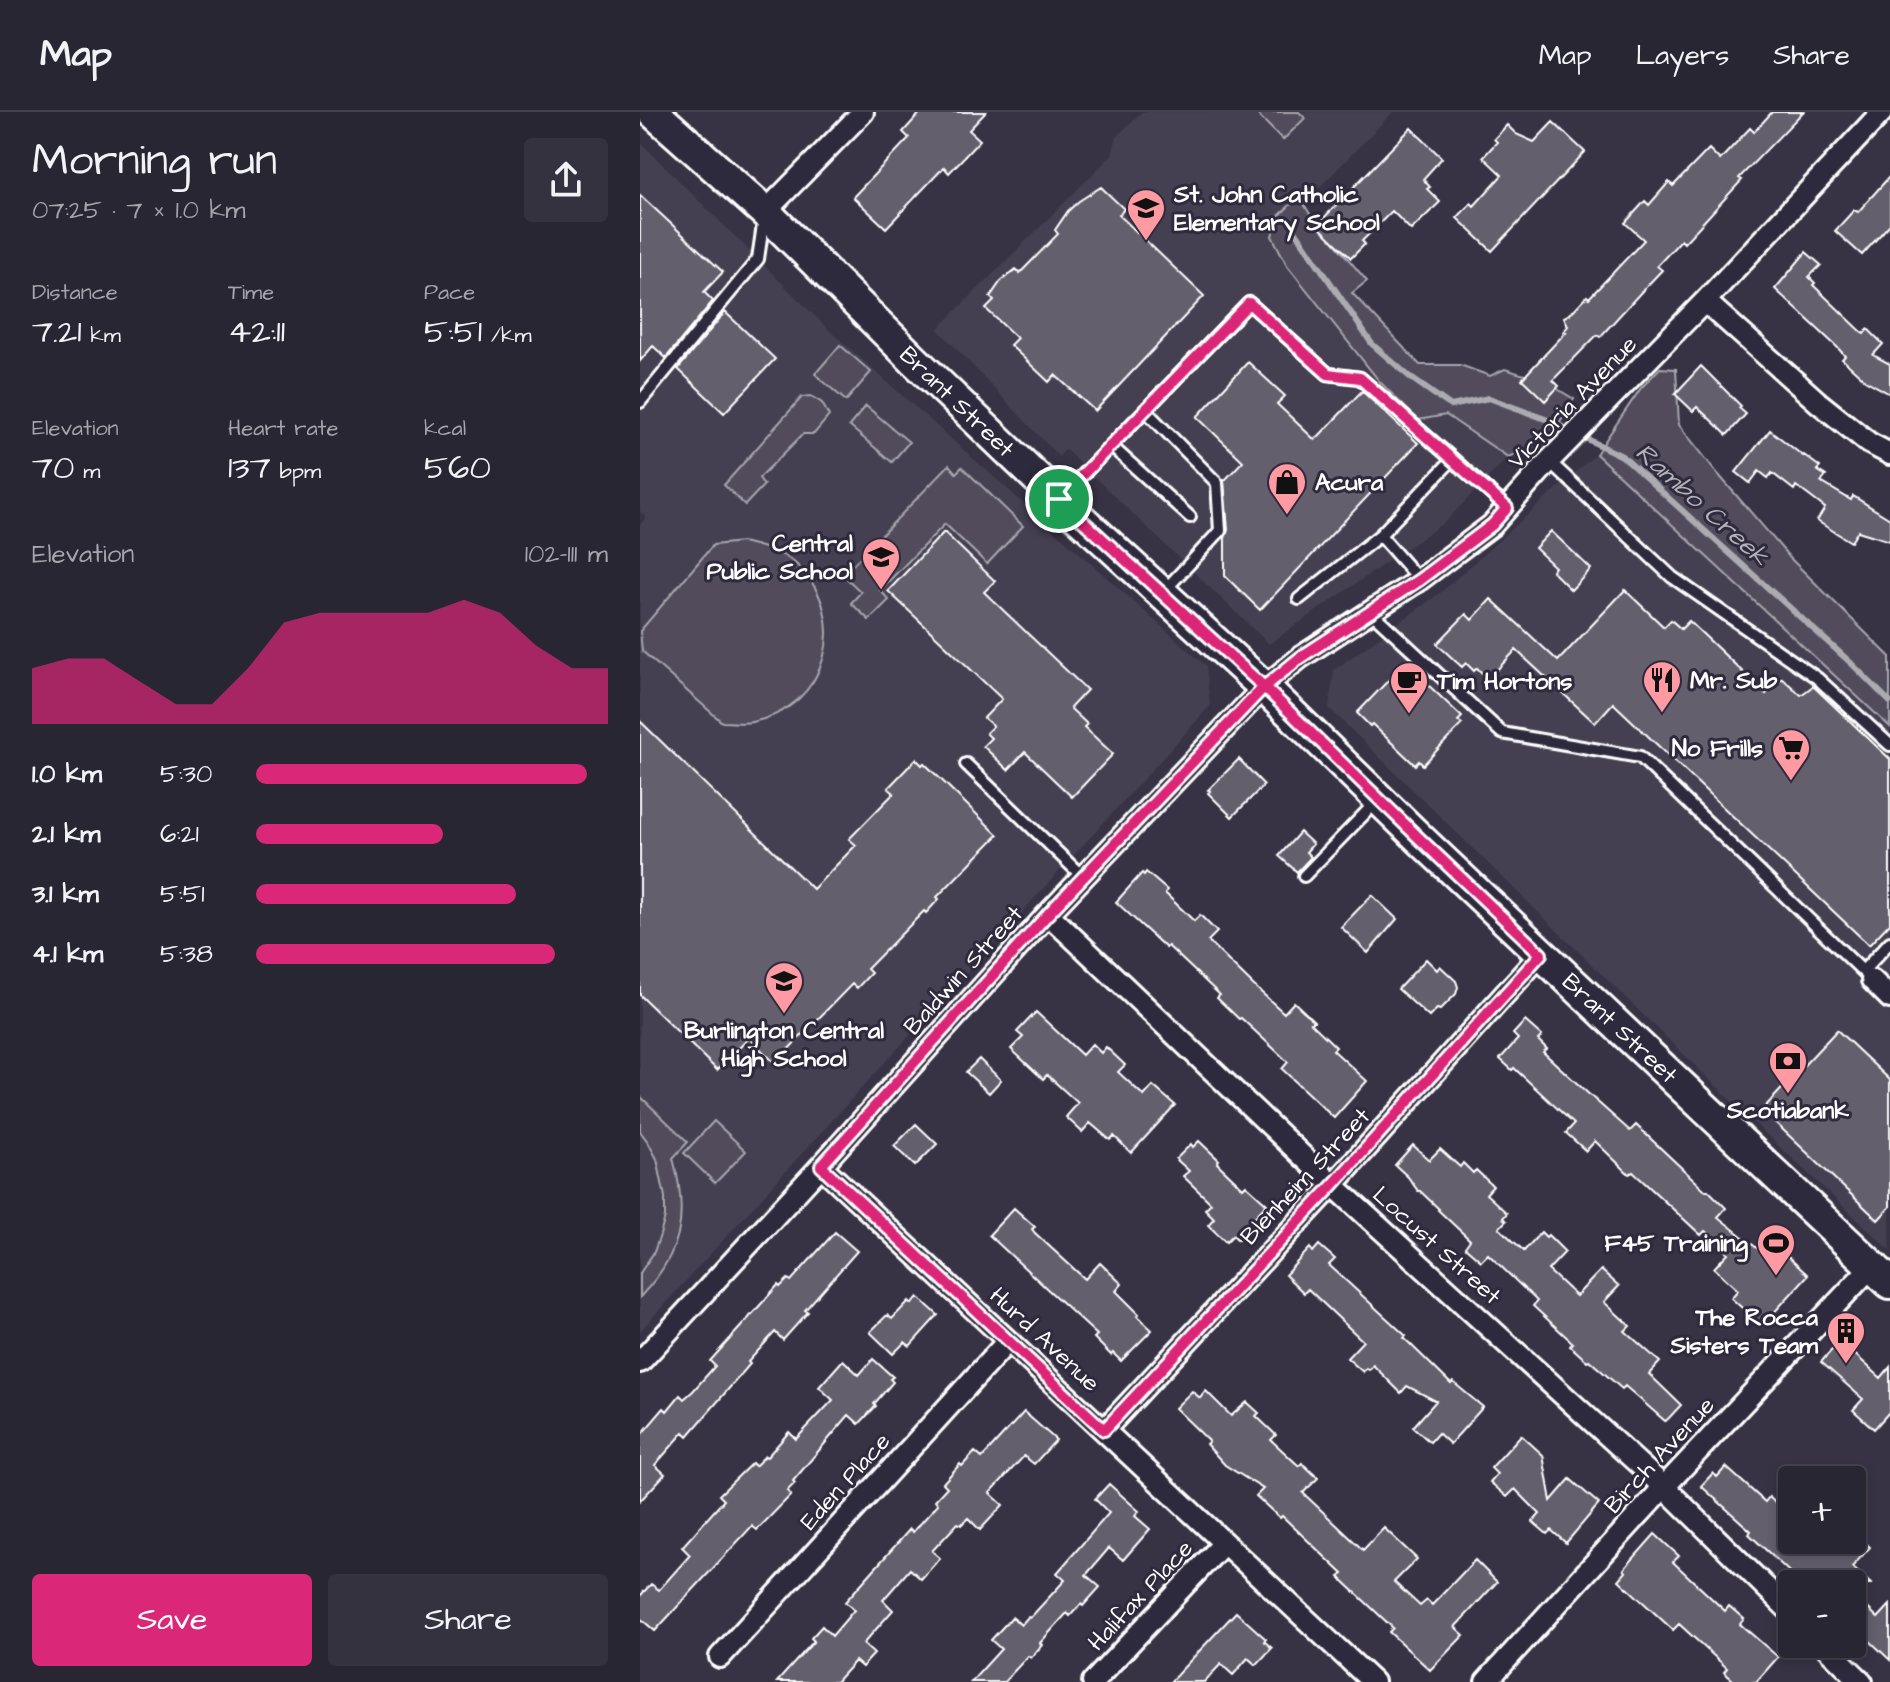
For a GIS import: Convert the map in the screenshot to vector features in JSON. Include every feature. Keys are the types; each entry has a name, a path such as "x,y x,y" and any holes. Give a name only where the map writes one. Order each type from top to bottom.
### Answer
{"main road":[{"name":"Brant Street","path":"653,112 765,212 1059,499 1264,687 1541,954 1881,1274"}],"street":[{"path":"765,212 863,112"},
{"name":"Victoria Avenue","path":"1264,687 1301,657 1419,580 1492,525 1554,455 1705,301 1882,112"},
{"path":"1705,301 1819,403 1869,443 1890,454"},
{"name":"Baldwin Street","path":"640,1362 1048,914 1264,687"},
{"name":"Locust Street","path":"1048,914 1333,1185 1664,1487 1778,1599"},
{"name":"Blenheim Street","path":"1104,1430 1333,1185 1541,954"},
{"path":"1868,976 1890,998"},
{"name":"Hurd Avenue","path":"821,1166 1373,1682"},
{"name":"Birch Avenue","path":"1486,1682 1664,1487 1881,1274"},
{"name":"Eden Place","path":"720,1657 1008,1341"},
{"name":"Halifax Place","path":"1093,1682 1224,1543"},
{"path":"1837,1658 1862,1682"}],"lane":[{"path":"640,402 758,259 765,212"},
{"path":"1059,499 1249,303 1328,374 1360,378 1507,508"},
{"path":"1145,410 1217,483 1220,531 1162,593"},
{"path":"1111,446 1190,517"},
{"path":"1554,455 1672,577 1817,678 1890,745"},
{"path":"1299,599 1380,535 1453,459"},
{"path":"1380,535 1419,580"},
{"path":"1371,612 1502,733 1640,757 1868,976 1890,942"},
{"path":"966,764 1083,877"},
{"path":"1304,876 1379,799"}],"shaded area":[{"path":"1142,112 1393,112 1272,236 1287,265 1380,382 1417,419 1446,415 1508,457 1446,521 1269,644 1065,449 1059,457 938,329 1112,155 1117,136"},
{"path":"1255,112 1299,112 1305,118 1283,140"},
{"path":"640,142 831,332 1206,666 1210,706 640,1331 640,525 646,517 640,511"},
{"path":"1299,196 1310,214 1367,281 1352,293 1420,365 1460,365 1490,376 1505,369 1544,381 1574,399 1548,441 1508,457 1446,415 1418,420 1380,382 1287,265 1272,236 1277,218"},
{"path":"840,345 871,372 846,401 815,374"},
{"path":"1660,368 1676,369 1679,425 1790,558 1890,657 1890,727 1596,454 1641,388"},
{"path":"811,396 822,403 829,416 814,434 803,434 759,478 764,485 745,505 724,485 802,397"},
{"path":"866,406 909,442 892,462 849,426"},
{"path":"1596,454 1890,727 1890,1250 1751,1120 1329,708 1334,670 1440,593"},
{"path":"949,465 956,473 962,467 1023,526 987,564 945,524 880,590 889,600 869,620 851,603 861,592 843,575"},
{"path":"742,542 779,553 798,566 815,587 824,610 827,635 823,658 814,680 798,699 778,713 752,722 722,722 642,651 640,631 713,545"},
{"path":"640,1096 688,1142 673,1158 680,1198 678,1233 665,1265 640,1297 640,1273 654,1252 660,1235 665,1217 665,1197 657,1159 640,1131"},
{"path":"714,1121 746,1151 715,1183 684,1153"}],"building":[{"path":"921,112 986,112 969,130 980,140 949,173 944,167 886,228 853,197 909,138 903,132"},
{"path":"1772,112 1803,112 1739,178 1742,180 1684,243 1681,240 1657,266 1662,270 1600,337 1597,335 1553,380 1559,386 1545,401 1522,379 1566,332 1568,326 1564,317 1587,296 1589,298 1644,240 1625,223 1645,201 1649,205 1669,182 1673,186 1709,149 1720,160 1750,128 1754,132"},
{"path":"1553,122 1585,152 1492,251 1457,218 1471,203 1474,206 1502,175 1483,157 1507,125 1516,134 1534,142"},
{"path":"1411,128 1442,158 1423,179 1430,187 1427,189 1440,202 1411,230 1392,211 1362,241 1365,244 1351,258 1317,225"},
{"path":"1890,176 1890,224 1862,255 1835,231 1854,210 1858,212"},
{"path":"1101,187 1124,209 1119,215 1204,296 1095,411 1055,375 1049,382 1010,345 1017,338 986,309 994,301 990,297 1001,281 1016,269 1020,273 1058,234 1055,230 1068,211"},
{"path":"640,195 723,272 704,292 713,301 666,358 653,346 640,361"},
{"path":"1806,252 1821,265 1809,277 1815,283 1813,285 1864,334 1868,329 1883,344 1873,355 1890,364 1890,394 1865,380 1842,359 1845,356 1837,347 1775,289"},
{"path":"725,312 775,359 724,413 678,369"},
{"name":"Acura","path":"1248,362 1285,396 1277,404 1315,440 1362,391 1418,443 1260,610 1225,576 1225,538 1228,530 1224,481 1243,461 1197,417"},
{"path":"1701,366 1746,414 1727,435 1697,407 1693,411 1675,394"},
{"path":"1770,430 1820,467 1817,470 1826,476 1821,482 1851,500 1853,496 1890,519 1890,541 1858,531 1851,542 1817,521 1825,508 1796,486 1794,490 1772,473 1768,478 1759,471 1750,483 1736,472"},
{"path":"1551,531 1591,569 1571,590 1552,571 1555,567 1535,548"},
{"path":"944,532 995,581 984,592 1087,690 1070,708 1087,724 1084,727 1113,754 1072,797 1025,752 1008,770 983,746 991,738 986,733 993,726 984,718 1002,699 888,591"},
{"path":"1625,590 1664,627 1671,620 1681,629 1689,621 1766,694 1782,678 1801,695 1813,686 1890,759 1890,923 1869,945 1613,703 1595,723 1516,650 1488,679 1477,668 1474,671 1466,663 1462,667 1437,644 1466,614 1472,620 1491,599 1558,661"},
{"name":"Tim Hortons","path":"1405,663 1462,717 1458,721 1462,724 1423,765 1419,761 1415,765 1357,713"},
{"path":"640,721 813,889 856,845 849,839 894,793 888,788 916,759 922,765 924,763 998,835 937,897 939,899 926,913 924,911 867,969 871,973 857,988 852,984 775,1063 749,1038 717,1070 640,995"},
{"path":"1239,759 1264,785 1232,817 1208,790"},
{"path":"1300,832 1313,844 1306,852 1311,857 1297,872 1279,856"},
{"path":"1146,872 1167,890 1165,893 1194,921 1200,915 1217,932 1208,941 1253,985 1284,1013 1294,1002 1336,1047 1333,1050 1367,1081 1334,1118 1282,1069 1288,1062 1217,998 1220,995 1168,946 1166,948 1116,902"},
{"path":"1372,895 1397,919 1368,953 1341,927"},
{"path":"1426,959 1437,970 1440,966 1458,987 1456,994 1429,1017 1398,989"},
{"path":"1036,1012 1082,1055 1092,1044 1101,1053 1106,1047 1125,1065 1118,1072 1144,1096 1153,1086 1175,1105 1131,1153 1114,1136 1110,1140 1090,1123 1082,1132 1066,1117 1078,1103 1047,1075 1043,1079 1011,1049 1023,1037 1017,1032"},
{"path":"1525,1021 1542,1036 1538,1040 1547,1049 1543,1052 1630,1131 1636,1125 1726,1208 1718,1217 1768,1257 1777,1247 1808,1275 1762,1326 1731,1298 1738,1290 1714,1268 1728,1253 1705,1231 1701,1235 1595,1141 1586,1151 1566,1133 1574,1124 1514,1068 1512,1070 1500,1059 1518,1039 1513,1034"},
{"path":"1837,1030 1890,1080 1890,1207 1878,1220 1762,1110"},
{"path":"979,1059 1001,1080 989,1093 966,1072"},
{"path":"916,1124 937,1144 915,1166 894,1146"},
{"path":"1199,1141 1243,1188 1246,1185 1267,1204 1247,1225 1248,1229 1238,1240 1233,1235 1226,1242 1208,1225 1214,1218 1205,1209 1211,1203 1183,1176 1189,1171 1176,1159 1191,1144 1193,1147"},
{"path":"1413,1145 1429,1160 1440,1149 1460,1167 1463,1163 1473,1173 1476,1170 1493,1186 1486,1194 1507,1213 1503,1218 1506,1221 1499,1228 1524,1251 1541,1232 1546,1237 1548,1235 1565,1252 1548,1270 1576,1296 1601,1270 1619,1286 1604,1302 1630,1326 1625,1331 1660,1362 1649,1374 1681,1405 1668,1419 1665,1421 1625,1386 1622,1389 1570,1346 1573,1343 1533,1306 1537,1301 1488,1254 1481,1261 1465,1247 1470,1240 1395,1165"},
{"path":"1014,1208 1035,1227 1032,1229 1035,1233 1085,1279 1100,1263 1122,1284 1116,1291 1152,1330 1121,1361 1113,1353 1111,1355 1094,1338 1097,1335 989,1235"},
{"path":"835,1232 857,1251 783,1340 775,1332 688,1436 684,1432 655,1465 665,1474 640,1501 640,1436 664,1408 667,1411 680,1395 684,1399 693,1391 715,1366 710,1361 778,1285 780,1287 788,1279 791,1281"},
{"path":"1319,1245 1335,1259 1329,1265 1406,1336 1404,1338 1451,1384 1453,1382 1483,1407 1450,1444 1438,1433 1430,1442 1413,1427 1436,1401 1407,1386 1401,1393 1373,1365 1363,1372 1347,1358 1363,1341 1308,1289 1304,1293 1285,1275 1310,1248 1313,1252"},
{"path":"918,1297 938,1315 910,1346 905,1342 893,1354 870,1332 887,1315 892,1319 909,1301 912,1304"},
{"path":"1840,1341 1881,1378 1890,1367 1890,1411 1874,1429 1853,1410 1863,1399 1821,1362"},
{"path":"873,1359 893,1377 890,1379 893,1382 874,1404 876,1406 859,1424 849,1415 793,1481 795,1483 787,1491 791,1495 757,1530 752,1526 655,1631 640,1618 640,1596 651,1584 659,1590 690,1555 682,1547 724,1500 719,1495 752,1463 755,1466 767,1457 789,1432 796,1439 833,1400 819,1387 843,1360 859,1375"},
{"path":"1192,1391 1200,1398 1206,1391 1231,1416 1247,1402 1259,1413 1256,1416 1276,1435 1271,1440 1299,1466 1302,1463 1318,1478 1303,1493 1363,1550 1384,1528 1417,1559 1394,1582 1420,1606 1427,1600 1432,1605 1475,1560 1497,1582 1455,1627 1464,1635 1430,1670 1389,1632 1393,1628 1339,1577 1343,1574 1282,1516 1280,1518 1256,1496 1263,1489 1225,1465 1206,1444 1209,1441 1175,1408"},
{"path":"1024,1412 1056,1440 1034,1464 1024,1456 990,1493 1003,1505 980,1530 968,1518 961,1525 958,1523 932,1551 940,1558 921,1579 910,1569 883,1600 893,1610 863,1644 874,1654 862,1667 855,1661 836,1682 777,1682 814,1641 811,1638 822,1626 832,1636 854,1610 845,1602 910,1529 913,1532 938,1504 935,1500 947,1487 943,1483 960,1464 962,1466 975,1452 982,1458"},
{"path":"1521,1435 1543,1455 1551,1501 1570,1479 1599,1504 1566,1543 1551,1530 1547,1534 1533,1522 1540,1514 1515,1489 1507,1497 1490,1482 1497,1474 1491,1468"},
{"path":"1726,1467 1765,1502 1769,1497 1778,1505 1778,1554 1864,1554 1852,1567 1855,1570 1787,1570 1749,1534 1751,1531 1701,1486 1713,1473 1717,1477"},
{"path":"1109,1484 1139,1511 1135,1516 1150,1529 1123,1560 1109,1548 1086,1575 1100,1587 1083,1606 1081,1604 1070,1616 1067,1613 1031,1658 1028,1656 1004,1682 971,1682 1001,1649 991,1640 1012,1617 1021,1625 1065,1580 1057,1573 1109,1513 1095,1499"},
{"path":"1655,1534 1679,1556 1673,1562 1725,1611 1729,1606 1744,1619 1740,1624 1778,1657 1756,1682 1735,1682 1724,1672 1727,1668 1679,1624 1673,1630 1619,1580 1626,1572 1624,1569"},
{"path":"1890,1605 1890,1660 1866,1637 1866,1606 1878,1618"},
{"path":"1236,1612 1272,1648 1256,1665 1248,1658 1233,1675 1221,1664 1204,1682 1170,1682"}],"waterway":[{"name":"Rambo Creek","path":"1296,232 1372,344 1411,378 1451,406 1489,398 1548,420 1622,456 1890,702"}],"place":[{"name":"St. John Catholic Elementary School","path":"1146,242"},
{"name":"Acura","path":"1287,516"},
{"name":"Central Public School","path":"881,591"},
{"name":"Mr. Sub","path":"1662,714"},
{"name":"Tim Hortons","path":"1409,715"},
{"name":"No Frills","path":"1791,782"},
{"name":"Burlington Central High School","path":"784,1015"},
{"name":"Scotiabank","path":"1788,1095"},
{"name":"F45 Training","path":"1776,1277"},
{"name":"The Rocca Sisters Team","path":"1846,1365"}],"route":[{"path":"1059,499 1249,303 1328,374 1360,378 1507,508 1492,525 1419,580 1301,657 1264,687 1541,954 1333,1185 1104,1430 821,1166 1048,914 1264,687 1059,499"}]}
